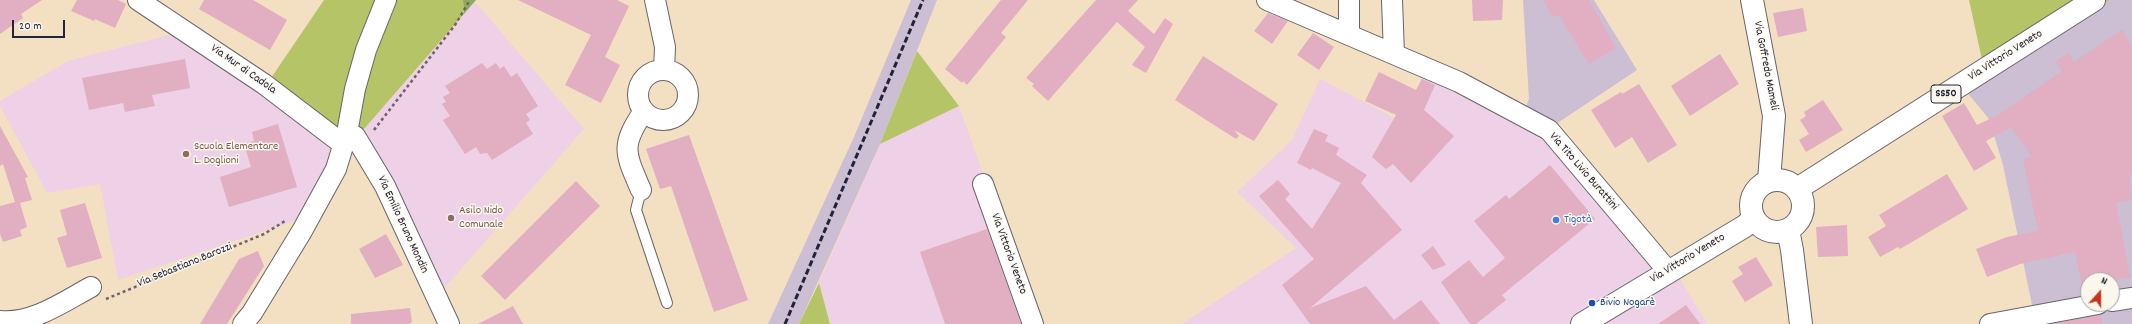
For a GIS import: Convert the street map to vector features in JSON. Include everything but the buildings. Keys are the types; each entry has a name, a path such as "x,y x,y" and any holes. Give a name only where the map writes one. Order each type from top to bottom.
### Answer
{"main road":[{"name":"Via Goffredo Mameli","path":"1752,0 1774,116 1769,180"},
{"name":"Via Vittorio Veneto","path":"1797,189 2094,0"},
{"path":"1779,179 1789,182 1797,189 1804,204 1803,212 1800,220 1788,230 1778,233 1768,231 1753,219 1750,207 1752,196 1759,186 1769,180 1779,179"},
{"name":"Via Vittorio Veneto","path":"1582,324 1753,219"},
{"path":"1788,230 1792,250 1801,324"}],"street":[{"name":"Via Mur di Cadola","path":"138,0 351,142"},
{"path":"243,324 252,313 302,232 351,142 355,89 366,50 386,0"},
{"path":"655,0 665,47 664,70"},
{"name":"Via Tito Livio Burattini","path":"1268,0 1459,82 1549,130 1668,271"},
{"path":"1349,0 1349,35"},
{"path":"1392,0 1394,54"},
{"path":"664,70 680,76 685,82 688,99 686,107 674,118 658,120 644,111 640,104 639,87 649,75 664,70"},
{"path":"640,190 626,150 627,138 644,111"},
{"name":"Via Emilio Bruno Mondin","path":"351,142 385,186 449,324"},
{"name":"Via Vittorio Veneto","path":"983,184 1033,324"},
{"path":"0,321 17,321 34,317 97,294"},
{"path":"2120,300 2132,298"},
{"path":"1990,324 2080,307"}],"lane":[{"path":"640,190 636,210 667,303"}],"path":[{"path":"351,142 371,134 455,25 470,0"},
{"name":"Via Sebastiano Barozzi","path":"97,294 264,234 289,219"}],"shaded area":[{"path":"911,0 937,0 880,144 799,324 768,324 854,137"},
{"path":"1523,0 1594,0 1637,70 1544,132 1521,119 1529,99"},
{"path":"2110,0 2132,0 2132,324 2036,324 2003,165 1989,119 1966,91"},
{"name":"Asilo Nido Comunale","path":"475,2 584,129 441,292 351,144"},
{"name":"Scuola Elementare L. Doglioni","path":"192,29 351,144 312,215 118,280 100,184 47,193 0,106 0,101 68,61"},
{"path":"1426,71 1544,132 1677,274 1707,324 1182,324 1296,248 1237,192 1292,140 1320,79 1400,121"},
{"path":"959,106 1036,324 830,324 819,283 880,144"}],"green space":[{"path":"324,0 463,0 464,14 351,144 269,81"},
{"path":"463,0 476,0 464,14"},
{"path":"1969,0 2110,0 1986,78"},
{"path":"917,51 959,106 880,144"},
{"path":"819,283 830,324 799,324"}],"railway":[{"path":"785,324 923,0"}],"place":[{"name":"Scuola Elementare L. Doglioni","path":"186,154"},
{"name":"Asilo Nido Comunale","path":"451,218"},
{"name":"Tigotà","path":"1556,220"},
{"name":"Bivio Nogarè","path":"1592,303"}]}
